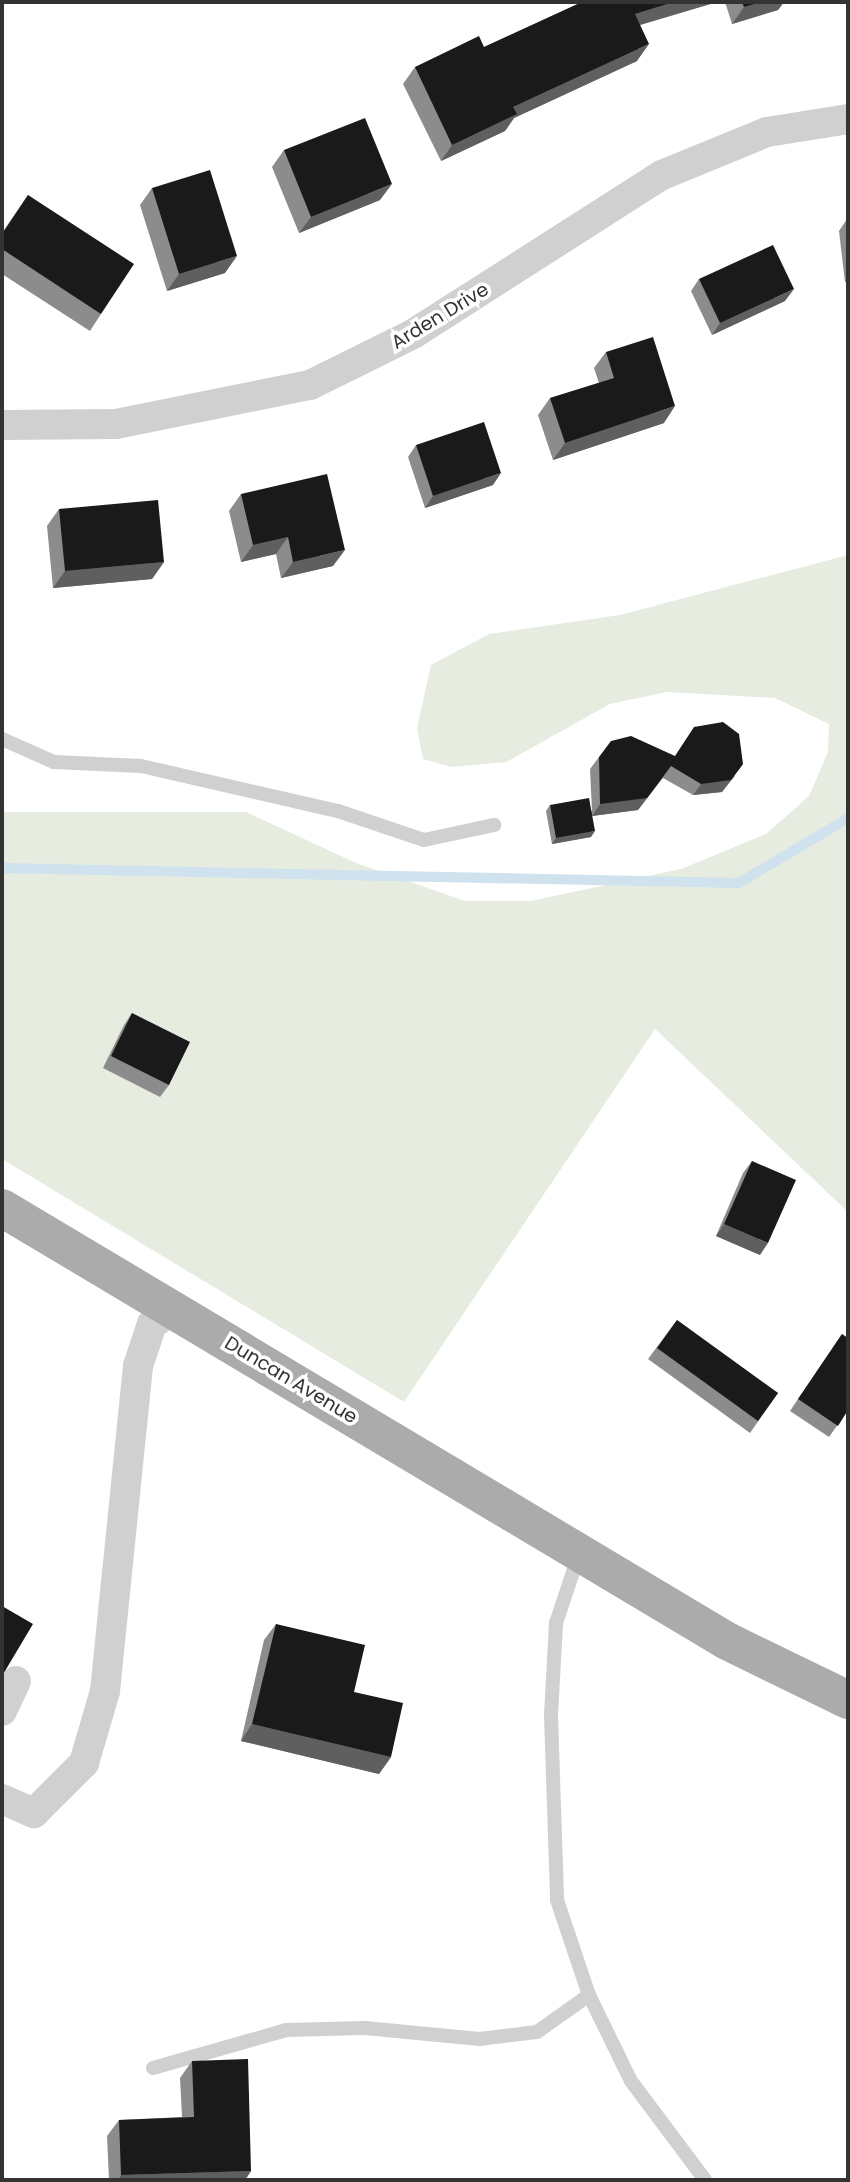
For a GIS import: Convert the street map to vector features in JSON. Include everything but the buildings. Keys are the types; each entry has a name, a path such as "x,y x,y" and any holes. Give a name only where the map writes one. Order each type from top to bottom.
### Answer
{"main road":[{"name":"Duncan Avenue","path":"2,1208 727,1641 848,1700"}],"street":[{"name":"Arden Drive","path":"2,425 116,424 310,385 413,334 662,175 767,132 848,119"},
{"path":"2,1799 34,1813 84,1763 105,1691 138,1366 152,1324 173,1310"},
{"path":"2,1711 16,1681"}],"lane":[{"path":"2,740 54,762 141,766 338,811 424,840 495,825"},
{"path":"579,1553 556,1623 552,1832 557,1900 589,1995 631,2081 705,2180"},
{"path":"153,2068 286,2030 365,2028 479,2039 537,2032 589,1995"}],"shaded area":[{"path":"848,555 848,1212 655,1029 404,1402 2,1159 2,812 246,812 356,863 465,901 531,901 681,869 766,834 809,796 828,752 829,724 775,698 667,692 610,704 506,762 452,767 423,759 417,728 431,665 489,634 620,615"}],"waterway":[{"path":"2,868 739,883 848,818"}]}
